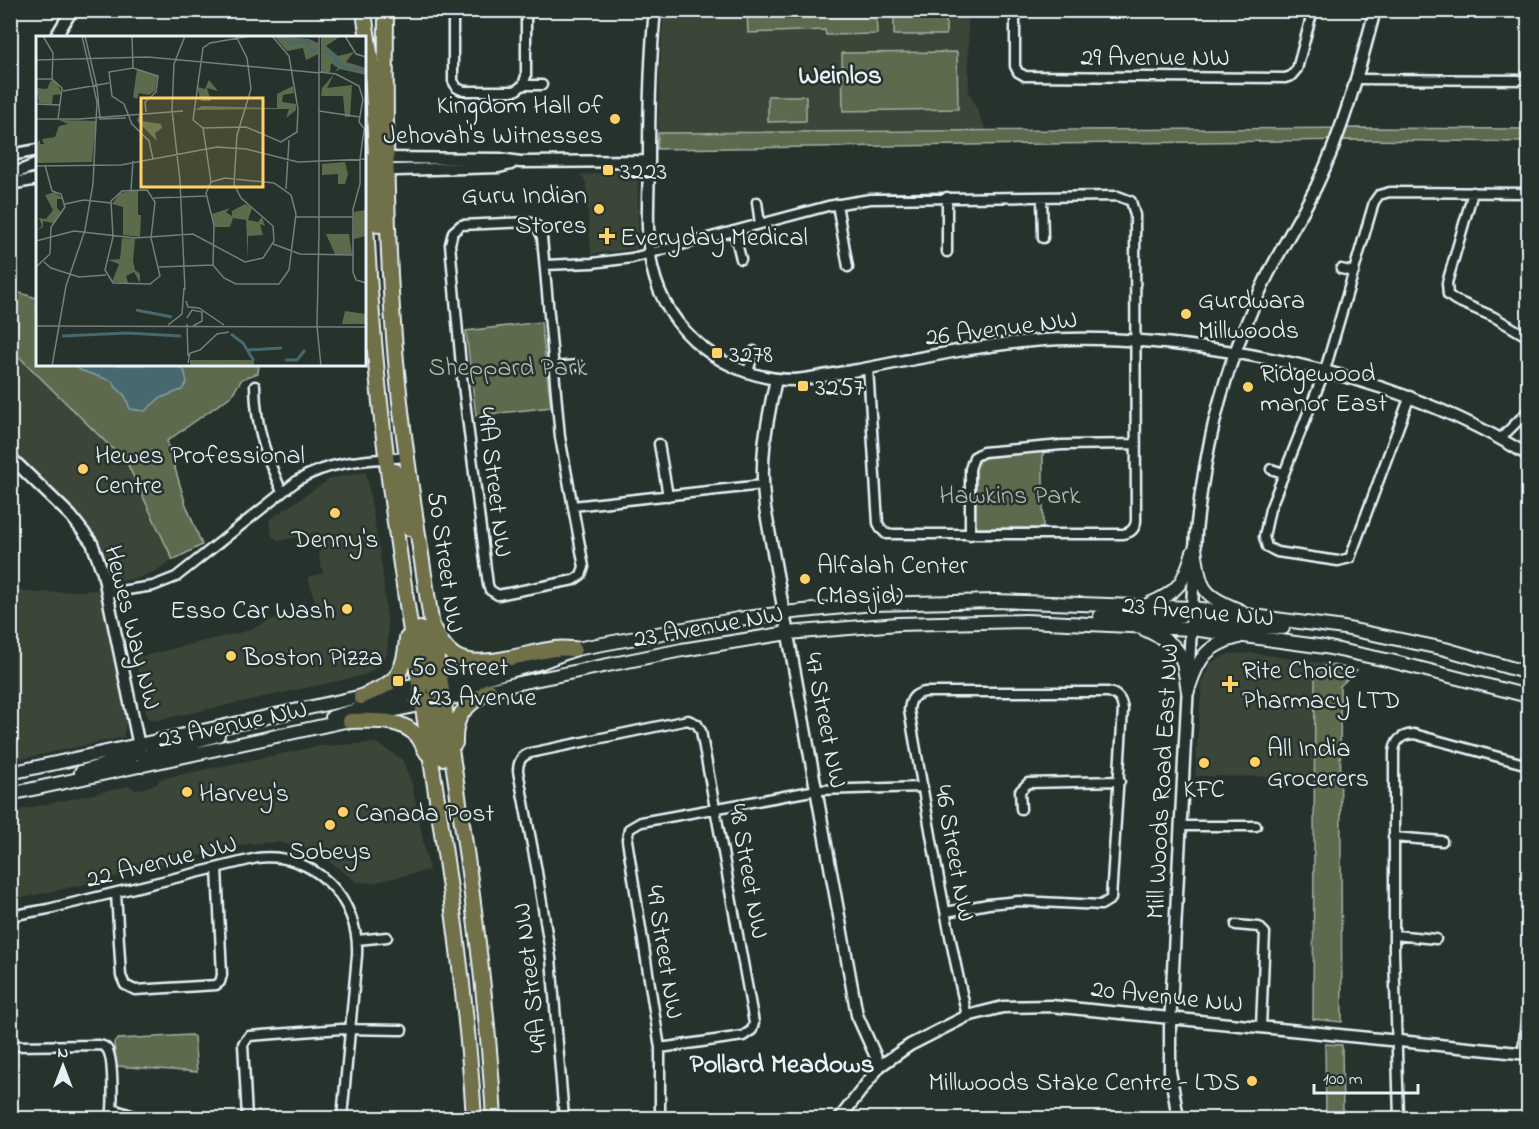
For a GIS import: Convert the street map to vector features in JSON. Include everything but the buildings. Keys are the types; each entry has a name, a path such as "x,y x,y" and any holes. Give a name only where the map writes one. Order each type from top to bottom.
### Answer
{"main road":[{"name":"50 Street NW","path":"366,207 372,166 386,10"},
{"path":"365,15 372,66 372,166"},
{"path":"365,15 365,36"},
{"name":"50 Street NW","path":"372,166 392,315 406,457 431,623 431,758 464,986 474,1119"},
{"name":"50 Street NW","path":"366,229 375,363 399,546 411,624 454,772 482,966 494,1119"},
{"path":"387,459 398,478 412,543 426,585"},
{"path":"399,546 414,598 451,795 461,826"},
{"path":"1137,606 1146,605 1170,594 1180,586 1195,548"},
{"path":"1195,548 1200,582 1214,599 1258,617"},
{"name":"23 Avenue NW","path":"10,794 350,721 431,692 575,649 738,619 905,603 995,601 1193,608 1344,628 1444,649 1528,673"},
{"path":"1042,621 1093,616 1174,617 1193,608"},
{"name":"23 Avenue NW","path":"10,773 361,697 489,690 682,650 788,633 919,623 1042,621 1192,629 1325,647 1391,661 1528,696"},
{"path":"1192,629 1206,622 1295,629 1344,628"},
{"path":"431,623 446,649 466,661 494,660 556,649 575,649"},
{"path":"361,697 387,685 398,675 405,659 411,624"},
{"path":"1137,626 1165,639 1178,649 1183,659 1188,691"},
{"path":"1188,691 1196,667 1210,649 1221,642 1247,636"},
{"path":"454,772 455,737 460,712 472,700 489,690"},
{"path":"285,735 305,724 431,692"},
{"path":"350,721 386,721 402,725 418,737 431,758"},
{"path":"141,766 150,754 215,736 246,722"},
{"path":"37,788 130,757 138,752 140,745"},
{"path":"10,778 37,767"}],"street":[{"path":"57,36 72,10"},
{"path":"453,10 454,85 461,90 474,91 515,91 524,85 543,85"},
{"path":"524,85 526,79 526,10"},
{"path":"650,253 651,58 655,10"},
{"name":"29 Avenue NW","path":"1015,10 1015,62 1018,72 1029,76 1285,78 1293,75 1298,65 1312,10"},
{"name":"Mill Woods Road East NW","path":"1178,1119 1170,1071 1171,1017 1195,548 1207,453 1220,399 1235,352 1262,288 1316,187 1357,79 1375,10"},
{"path":"1357,79 1528,80"},
{"path":"10,155 36,150"},
{"path":"372,166 499,167 520,162 649,161"},
{"path":"10,175 36,165"},
{"path":"10,184 36,179"},
{"path":"1410,396 1353,555 1346,560 1338,561 1277,552 1267,547 1264,537 1267,519 1325,370 1374,202 1379,195 1390,192 1528,193"},
{"path":"1473,192 1447,283 1448,295 1494,317 1528,337"},
{"path":"762,485 573,506 560,437 544,265 600,262 650,253 837,204 876,198 1118,196 1131,201 1135,211 1136,340 1136,521 1132,530 1123,534 893,536 883,532 878,522 868,368"},
{"path":"947,197 947,252"},
{"path":"1042,197 1043,238"},
{"path":"757,202 760,224"},
{"path":"837,204 848,267"},
{"name":"49A Street NW","path":"544,265 542,237 537,226 526,222 467,224 461,225 453,232 450,244 457,333 488,585 493,592 501,596 574,580 582,573 584,563 573,506"},
{"path":"734,231 741,259"},
{"name":"26 Avenue NW","path":"650,253 655,277 665,302 679,325 696,342 723,361 748,372 776,379 805,379 1033,341 1136,340 1182,344 1325,370 1410,396 1501,438 1528,455"},
{"path":"1341,268 1354,272"},
{"path":"748,372 754,351"},
{"path":"554,367 578,365"},
{"name":"47 Street NW","path":"776,379 763,442 762,485 857,1015 880,1066"},
{"path":"255,386 255,409 264,450 282,492"},
{"path":"1501,438 1528,411"},
{"path":"659,444 668,495"},
{"path":"970,535 970,469 974,458 983,452 1047,446 1136,444"},
{"path":"1136,454 1147,454"},
{"name":"Hewes Way NW","path":"10,457 71,516 92,543 102,568 140,745 141,766"},
{"path":"107,593 153,586 176,577 282,492 314,471 331,465 406,457"},
{"path":"1271,469 1283,473"},
{"name":"46 Street NW","path":"967,1016 954,962 909,710 912,698 922,693 1108,692 1119,697 1123,710 1120,781"},
{"name":"49A Street NW","path":"564,1119 551,958 537,866 518,771 519,762 530,753 681,721 694,722"},
{"name":"48 Street NW","path":"660,1048 743,1036 752,1030 754,1019 701,731 694,722"},
{"path":"1399,1119 1394,935 1394,748 1400,738 1420,735 1528,765"},
{"path":"946,912 1011,902 1033,901 1095,906 1109,902 1113,894 1120,781 1028,783 1020,791 1021,809"},
{"path":"716,809 817,790 923,787"},
{"name":"49 Street NW","path":"660,1119 660,1048 627,840 629,829 640,822 716,809"},
{"path":"1181,826 1256,826"},
{"path":"1393,837 1442,841"},
{"name":"22 Avenue NW","path":"10,916 270,857 295,862 320,874 335,888 354,922 357,940"},
{"path":"116,893 121,976 127,987 135,990 212,986 220,981 222,975 217,868"},
{"path":"1236,925 1259,927 1265,933 1261,1027"},
{"path":"1394,935 1436,939"},
{"path":"342,1119 357,940 387,937"},
{"path":"1526,1054 1528,994"},
{"name":"20 Avenue NW","path":"840,1119 880,1066 910,1045 967,1016 1003,1007 1051,1006 1526,1054"},
{"path":"247,1119 243,1047 247,1038 254,1035 402,1030"},
{"path":"10,1046 99,1045 105,1047 109,1052 113,1109 111,1119"},
{"path":"113,1109 140,1119"}],"shaded area":[{"path":"664,11 747,11 748,32 829,11 968,11 969,92 986,130 658,133"},
{"path":"625,171 638,179 636,249 591,254 586,183 581,175"},
{"path":"10,349 127,463 173,560 154,572 135,579 111,582 102,551 88,526 11,449"},
{"path":"366,472 382,567 388,632 387,654 379,665 365,675 154,721 147,717 135,658 246,631 283,615 316,606 308,577 323,573 319,557 322,545 319,532 279,541 272,536 269,520 331,478"},
{"path":"11,586 16,590 35,593 99,590 127,720 123,737 11,761"},
{"path":"1252,653 1327,664 1315,674 1315,777 1195,776 1202,680 1212,662 1228,654"},
{"path":"376,743 402,759 412,784 429,870 372,883 357,882 324,858 303,848 278,842 247,844 11,900 11,812 130,786 136,790 157,784 160,779 319,746"}],"green space":[{"path":"747,11 876,11 877,34 826,35 825,30 748,33"},
{"path":"894,11 946,11 946,35 894,35"},
{"path":"957,52 958,109 843,111 842,53"},
{"path":"768,96 806,96 806,121 768,122"},
{"path":"1528,129 1528,142 1352,140 657,149 658,133"},
{"path":"10,290 36,298 36,366 259,366 258,373 242,379 231,396 167,441 185,502 202,545 173,560 127,463 11,349"},
{"name":"Sheppard Park","path":"541,322 551,407 476,416 466,331"},
{"name":"Hawkins Park","path":"1043,451 1043,528 979,528 976,526 976,466 978,461 984,458"},
{"path":"1327,664 1357,670 1340,686 1342,1022 1313,1019 1315,674"},
{"path":"191,1035 194,1037 197,1072 116,1066 114,1042 118,1039"},
{"path":"1325,1044 1342,1045 1343,1118 1326,1118"}],"water":[{"path":"76,366 178,366 184,370 187,382 182,390 160,398 145,411 130,409 125,396 112,381 80,370"}],"place":[{"name":"Kingdom Hall of Jehovah's Witnesses","path":"615,119"},
{"name":"3223","path":"608,170"},
{"name":"Guru Indian Stores","path":"599,209"},
{"name":"Everyday Medical","path":"607,236"},
{"name":"Gurdwara Millwoods","path":"1186,314"},
{"name":"3278","path":"717,353"},
{"name":"3257","path":"803,386"},
{"name":"Ridgewood manor East","path":"1248,387"},
{"name":"Hewes Professional Centre","path":"83,469"},
{"name":"Denny's","path":"335,513"},
{"name":"Alfalah Center (Masjid)","path":"805,579"},
{"name":"Esso Car Wash","path":"347,609"},
{"name":"Boston Pizza","path":"231,656"},
{"name":"50 Street & 23 Avenue","path":"398,681"},
{"name":"Rite Choice Pharmacy LTD","path":"1230,684"},
{"name":"All India Grocerers","path":"1255,762"},
{"name":"KFC","path":"1204,763"},
{"name":"Harvey's","path":"187,792"},
{"name":"Canada Post","path":"343,812"},
{"name":"Sobeys","path":"330,825"},
{"name":"Millwoods Stake Centre - LDS","path":"1252,1081"}],"district":[{"name":"Weinlos","path":"840,74"},
{"name":"Pollard Meadows","path":"782,1063"}]}
